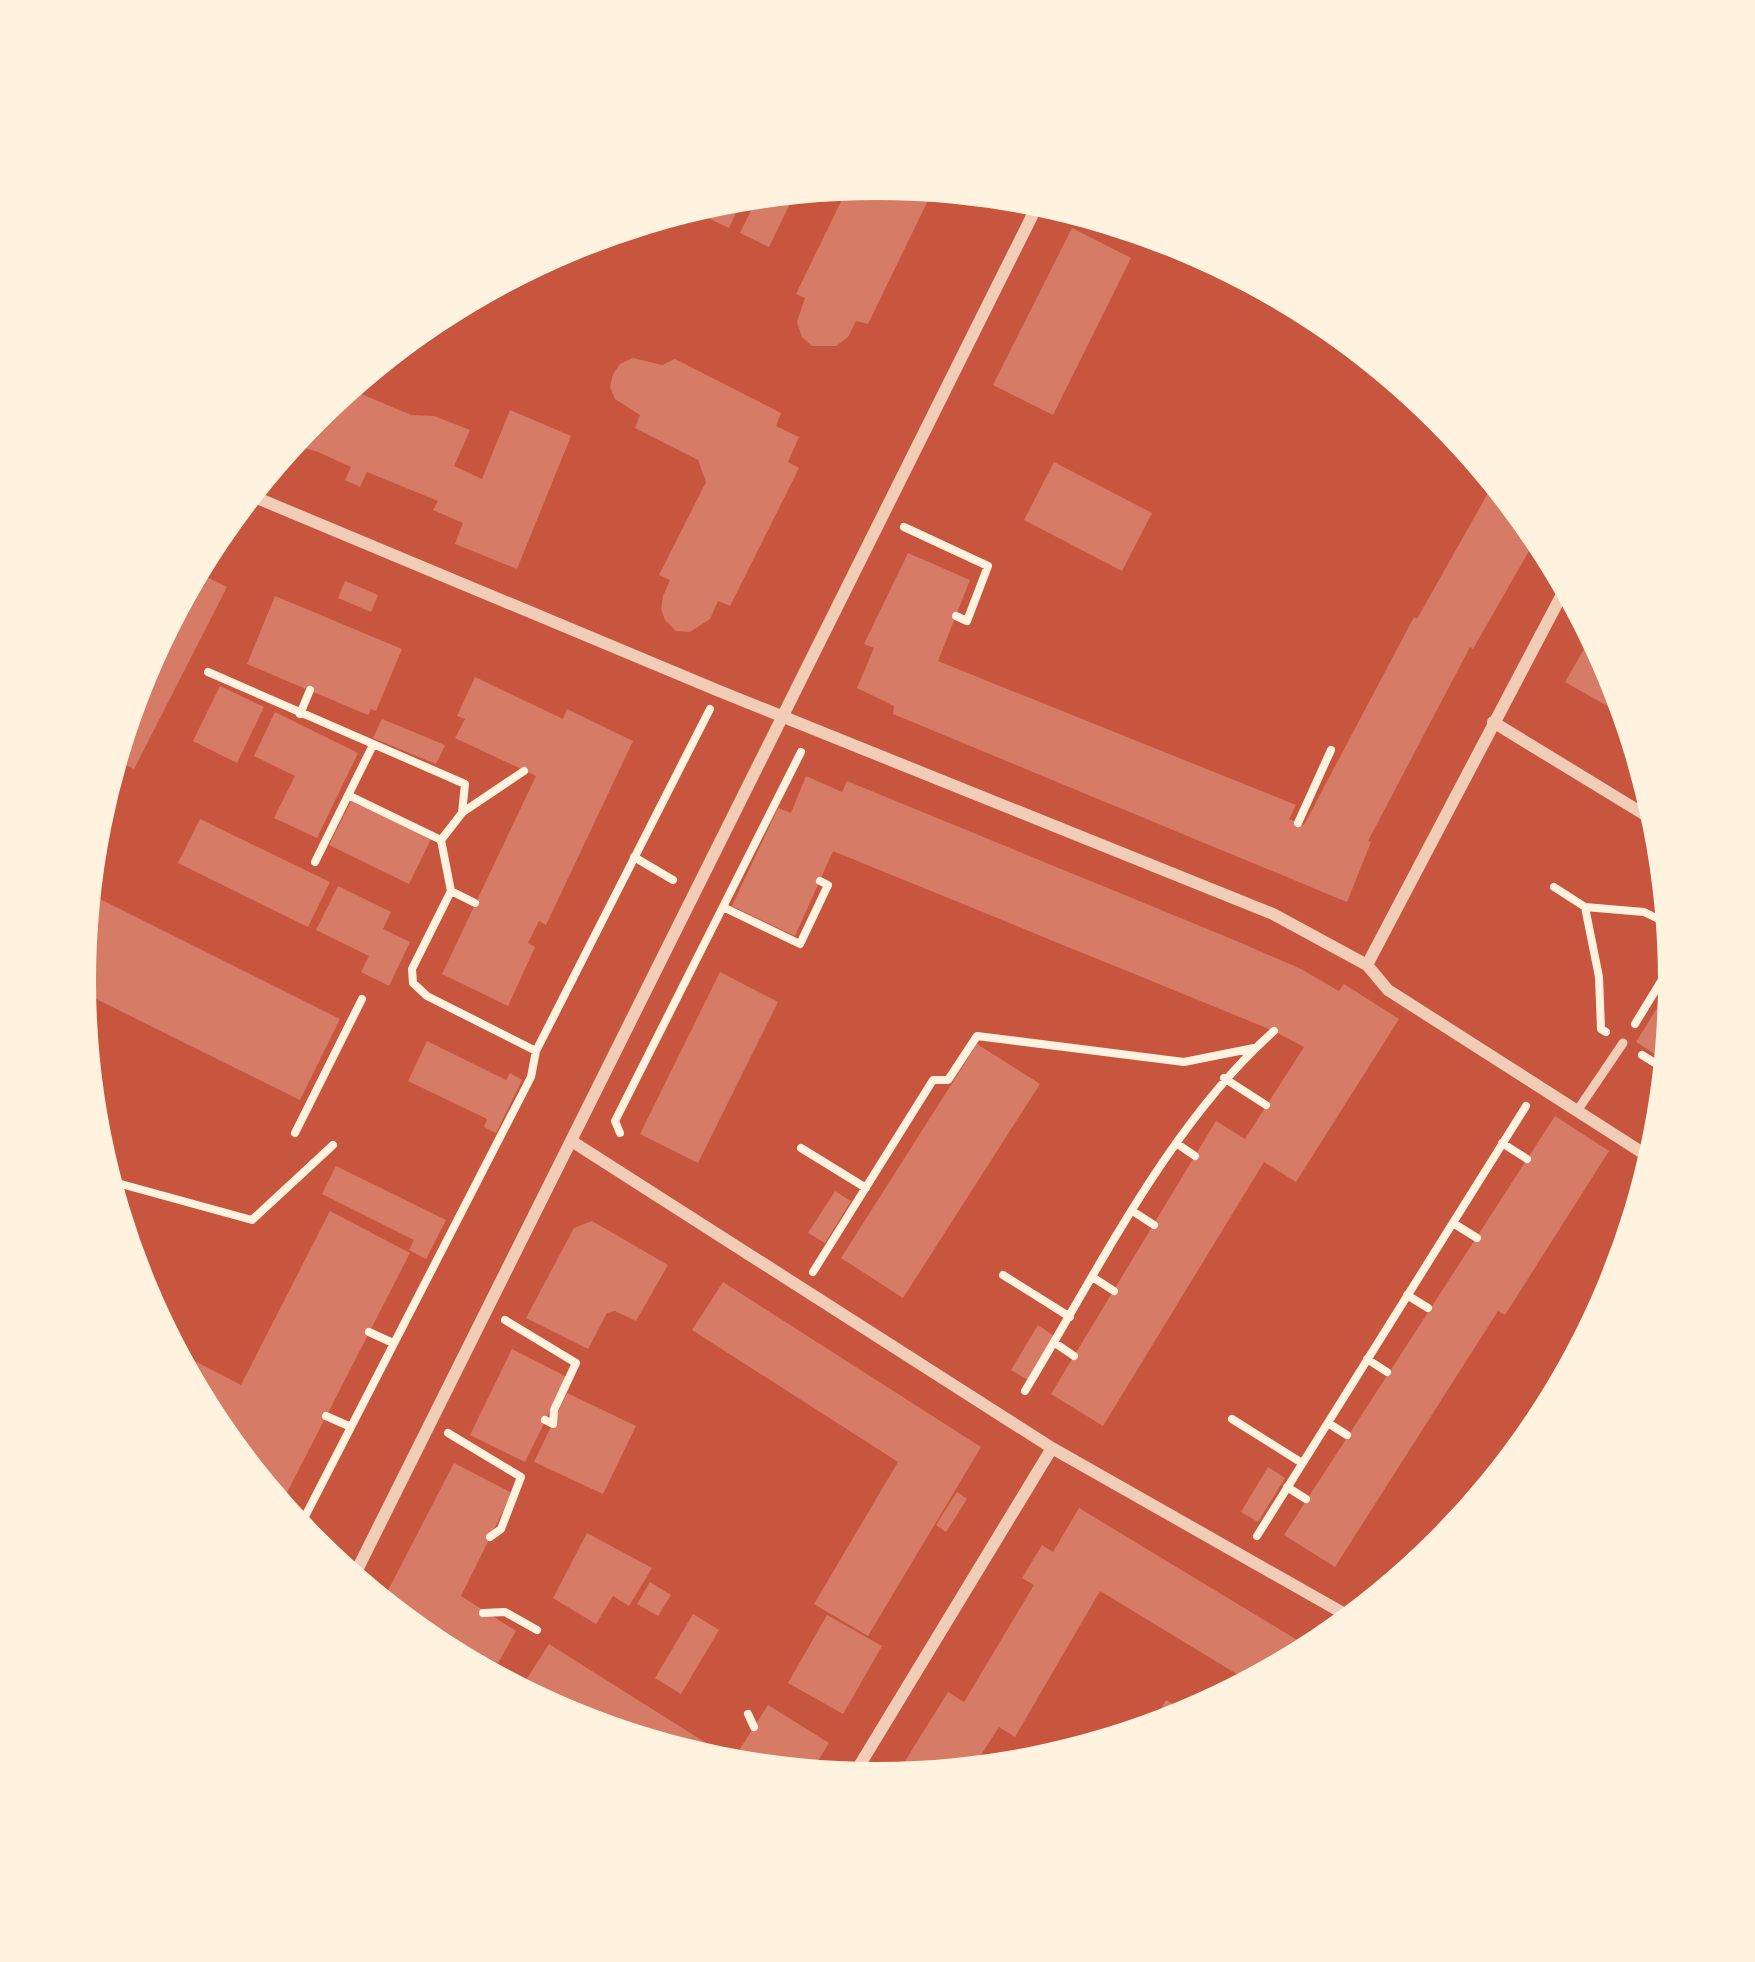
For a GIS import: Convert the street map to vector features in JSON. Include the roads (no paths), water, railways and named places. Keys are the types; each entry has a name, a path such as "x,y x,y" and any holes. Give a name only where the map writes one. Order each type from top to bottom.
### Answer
{"street":[{"path":"359,1566 1032,215"},
{"path":"261,500 1273,914 1367,965 1388,991 1640,1151"},
{"path":"1367,965 1559,599"},
{"path":"1493,722 1640,812"},
{"path":"573,1142 1052,1448 1339,1611"},
{"path":"862,1762 1052,1448"}],"lane":[{"path":"1576,1111 1623,1043"}]}
